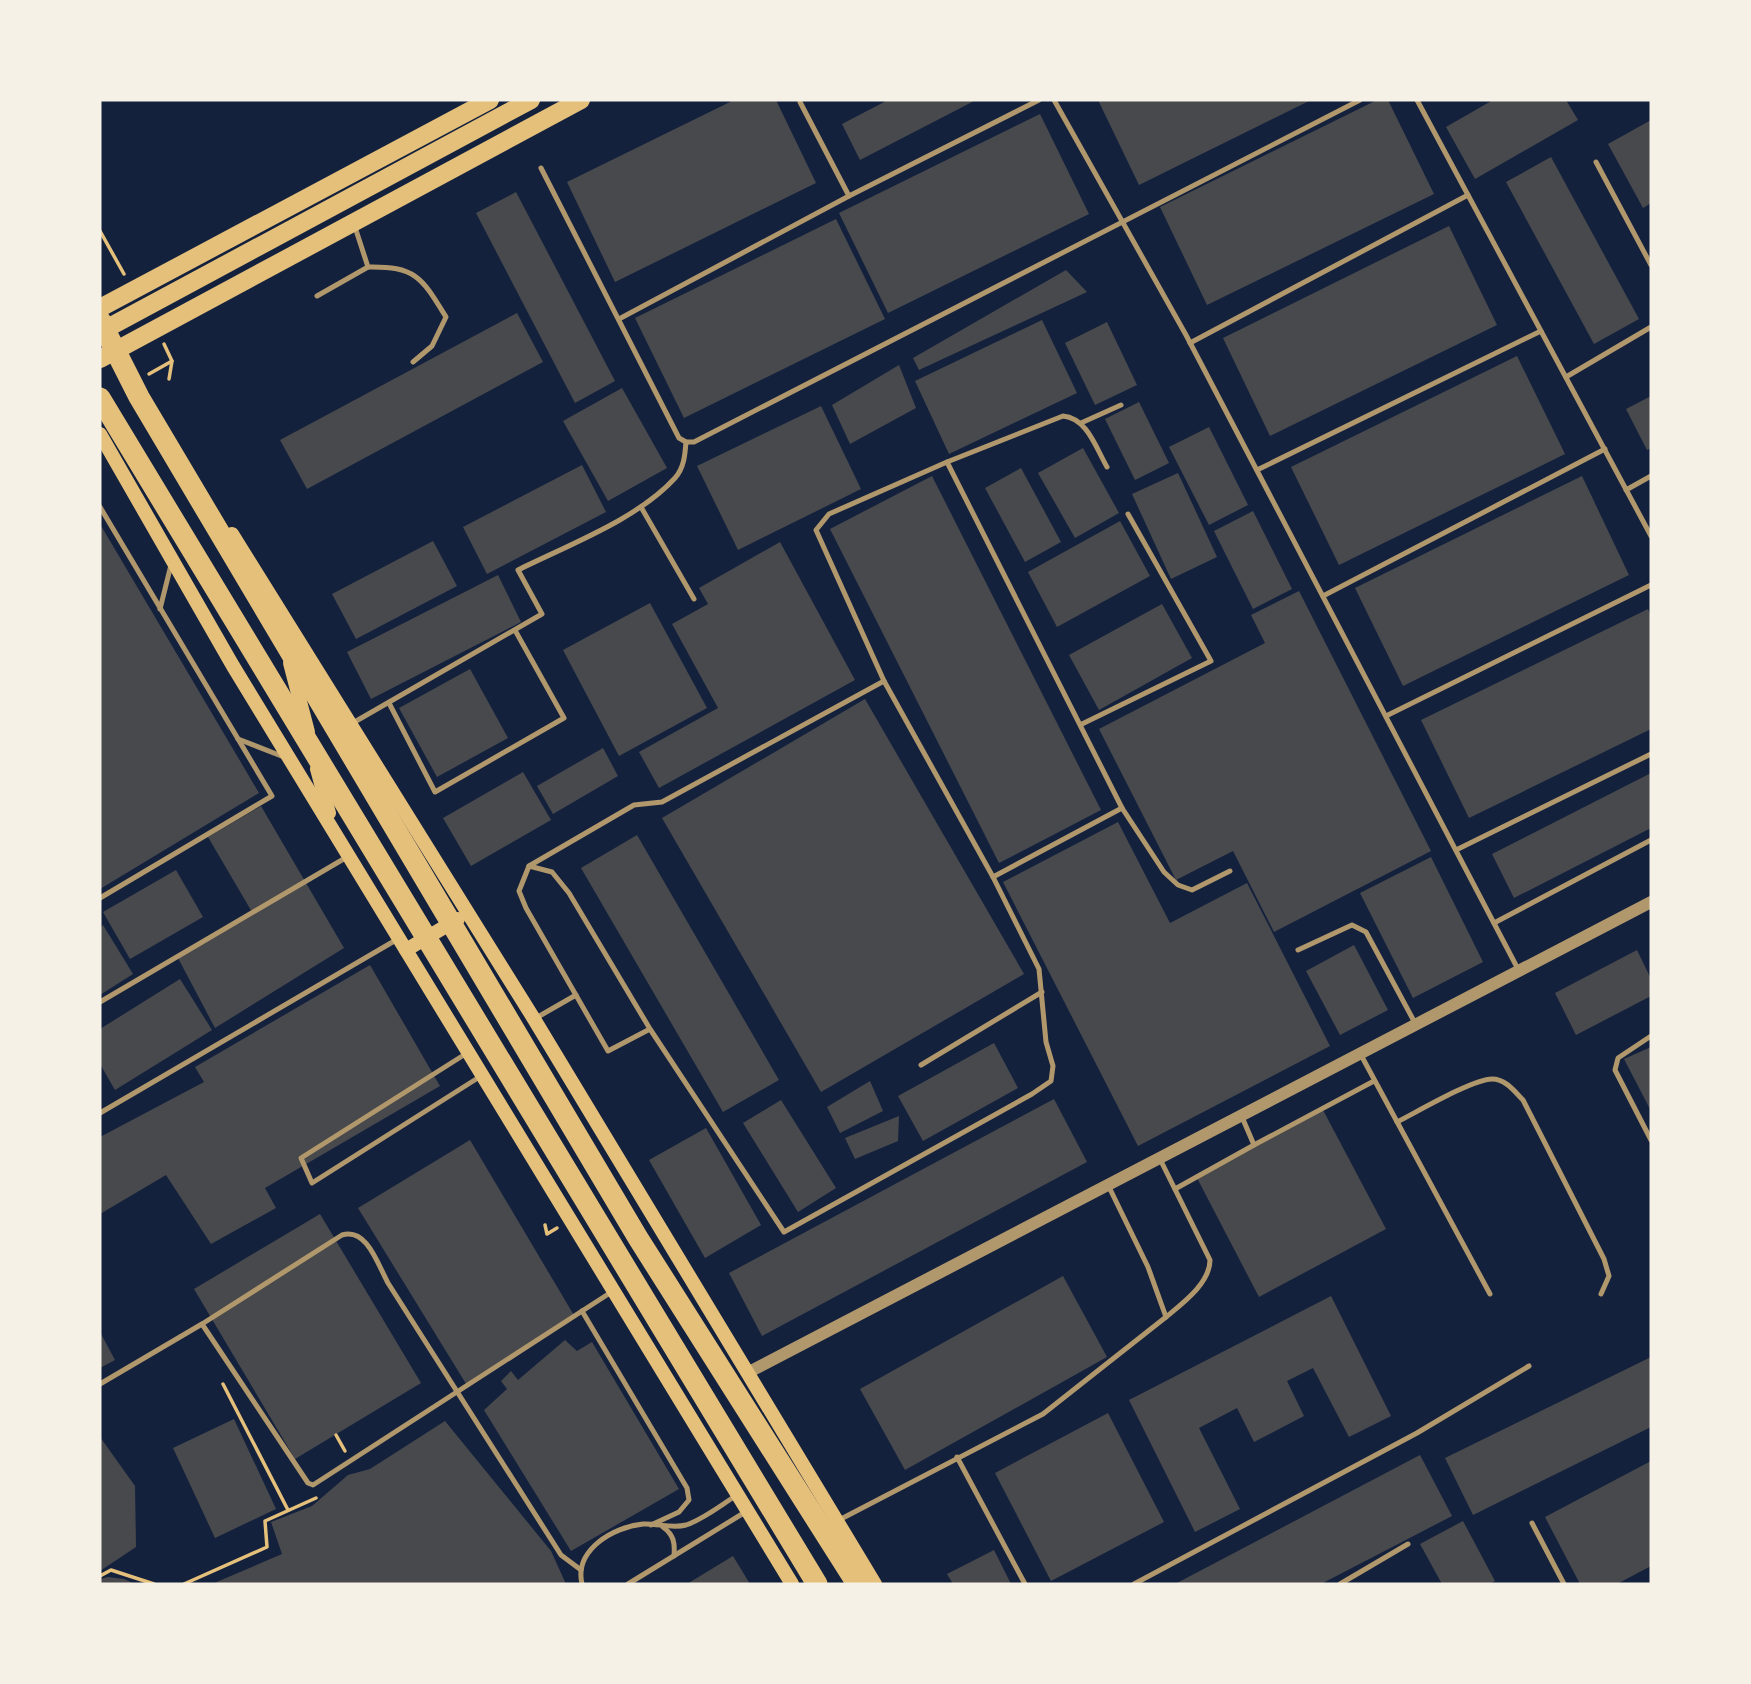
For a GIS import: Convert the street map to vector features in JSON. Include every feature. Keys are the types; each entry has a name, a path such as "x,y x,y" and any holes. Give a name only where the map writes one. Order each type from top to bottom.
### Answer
{"highway":[{"path":"100,320 139,397 638,1238 856,1584"},
{"path":"100,398 817,1584"}],"main road":[{"path":"100,308 490,100"},
{"path":"100,332 531,100"},
{"path":"100,359 581,100"},
{"path":"402,148 425,183"},
{"path":"100,314 274,601 534,1019 875,1584"},
{"path":"100,435 467,1053 792,1584"},
{"path":"274,601 332,826"},
{"path":"403,944 468,913"}],"street":[{"path":"747,1373 1651,902"}],"lane":[{"path":"619,319 849,196 1039,100"},
{"path":"1054,100 1190,343 1519,971"},
{"path":"541,168 679,438 694,442 1360,100"},
{"path":"1417,100 1651,536"},
{"path":"800,102 849,196"},
{"path":"1596,162 1651,265"},
{"path":"1190,343 1468,195"},
{"path":"353,221 368,267"},
{"path":"317,296 368,267 395,267 416,274 446,317 432,346 413,362"},
{"path":"1566,377 1651,327"},
{"path":"1257,470 1541,331"},
{"path":"1082,423 1121,405"},
{"path":"529,866 552,872 569,892 650,1029 784,1232 1051,1081 1053,1066 1046,1042 1040,969 993,877 884,681 816,530 829,514 947,461 1062,416 1075,417 1082,423 1107,467"},
{"path":"351,724 516,632 541,614 519,570 641,507 677,476 684,460 686,442"},
{"path":"1323,596 1605,449"},
{"path":"947,461 1082,724 1122,808 1164,872 1178,885 1192,890 1230,871"},
{"path":"1626,490 1651,476"},
{"path":"100,507 272,796 100,898"},
{"path":"641,507 694,599"},
{"path":"1082,724 1211,662 1128,514"},
{"path":"160,609 172,560"},
{"path":"1386,716 1651,585"},
{"path":"389,703 435,792 564,718 516,632"},
{"path":"650,1029 608,1051 526,908 519,891 529,866 610,817 634,805 662,802 884,681"},
{"path":"237,738 290,759"},
{"path":"1456,850 1651,754"},
{"path":"993,877 1122,808"},
{"path":"1494,923 1651,840"},
{"path":"100,1002 349,855"},
{"path":"1298,950 1352,925 1359,926 1366,932 1417,1026"},
{"path":"100,1113 403,944"},
{"path":"921,1065 1042,992"},
{"path":"534,1019 576,995"},
{"path":"1651,1036 1618,1058 1615,1069 1651,1140"},
{"path":"467,1053 301,1158 312,1183 482,1076"},
{"path":"1361,1055 1490,1294"},
{"path":"1397,1122 1470,1086 1493,1079 1508,1084 1523,1100 1604,1259 1609,1276 1601,1294"},
{"path":"1175,1189 1374,1081"},
{"path":"1241,1114 1254,1145"},
{"path":"836,1521 1043,1414 1166,1317 1200,1284 1210,1269 1210,1260 1159,1157"},
{"path":"1107,1184 1148,1267 1166,1317"},
{"path":"100,1384 202,1324 342,1234 351,1232 364,1239 561,1555 581,1570"},
{"path":"202,1324 310,1485 313,1485 613,1290"},
{"path":"582,1311 687,1488 689,1500 679,1512 651,1525"},
{"path":"1134,1584 1417,1433 1530,1366"},
{"path":"957,1457 1026,1584"},
{"path":"582,1584 581,1570 587,1552 622,1528 651,1525 682,1527 697,1521 737,1495"},
{"path":"628,1584 747,1511"},
{"path":"1532,1523 1564,1584"},
{"path":"660,1525 671,1533 675,1544 674,1556"},
{"path":"1340,1584 1408,1545"}],"path":[{"path":"100,231 121,270"},
{"path":"169,379 172,362"},
{"path":"545,1225 547,1234"},
{"path":"218,1374 288,1510"},
{"path":"100,1576 111,1570 154,1584"}],"building":[{"path":"734,100 776,100 816,183 615,282 567,182"},
{"path":"888,100 976,100 860,160 842,124"},
{"path":"1098,100 1311,100 1139,185"},
{"path":"1377,100 1388,100 1434,194 1207,305 1160,207"},
{"path":"1493,100 1566,100 1578,120 1475,179 1446,127"},
{"path":"1040,114 1089,214 888,313 839,213"},
{"path":"1651,120 1651,203 1643,208 1608,144"},
{"path":"1551,157 1639,319 1594,344 1506,182"},
{"path":"516,192 615,381 575,403 476,213"},
{"path":"836,219 885,319 684,418 635,318"},
{"path":"1449,226 1497,325 1270,436 1223,338"},
{"path":"1066,270 1087,292 919,370 913,358"},
{"path":"517,313 543,362 307,489 280,440"},
{"path":"1042,320 1077,393 949,454 915,381"},
{"path":"1107,322 1137,385 1095,405 1065,343"},
{"path":"1517,356 1565,454 1339,565 1291,467"},
{"path":"899,365 916,408 850,444 832,405"},
{"path":"622,388 667,468 608,501 563,421"},
{"path":"1651,396 1651,448 1647,450 1626,409"},
{"path":"1139,402 1169,463 1135,480 1105,419"},
{"path":"821,406 861,489 738,550 697,466"},
{"path":"1209,427 1248,505 1209,525 1169,447"},
{"path":"1083,448 1119,513 1075,538 1038,473"},
{"path":"582,465 606,512 487,574 463,527"},
{"path":"1021,468 1061,542 1025,562 985,488"},
{"path":"1178,473 1217,557 1171,579 1132,494"},
{"path":"932,476 1101,810 999,863 830,529"},
{"path":"1582,476 1629,575 1403,686 1355,588"},
{"path":"1253,511 1292,589 1253,609 1214,531"},
{"path":"1120,521 1150,576 1057,627 1028,572"},
{"path":"100,524 259,793 100,889"},
{"path":"433,541 457,586 356,639 332,594"},
{"path":"780,542 855,680 659,788 639,752 718,708 672,624 708,604 699,588"},
{"path":"498,575 521,622 371,699 347,652"},
{"path":"1299,591 1431,851 1274,932 1233,851 1176,880 1099,729 1265,643 1251,615"},
{"path":"650,603 707,708 619,756 563,650"},
{"path":"1162,604 1192,658 1099,710 1069,655"},
{"path":"1648,609 1651,616 1651,729 1469,818 1421,720"},
{"path":"470,669 508,738 437,777 399,708"},
{"path":"865,699 1024,974 821,1092 662,818"},
{"path":"603,748 618,776 553,814 537,786"},
{"path":"523,772 551,820 471,866 443,818"},
{"path":"1651,773 1651,828 1514,898 1492,854"},
{"path":"261,806 344,948 215,1028 178,958 252,912 208,837"},
{"path":"1118,822 1170,923 1247,883 1330,1046 1138,1146 1003,882"},
{"path":"637,835 779,1080 723,1112 581,868"},
{"path":"1431,857 1483,962 1413,998 1360,893"},
{"path":"176,870 203,917 130,959 103,912"},
{"path":"103,925 133,974 100,995 100,928"},
{"path":"1354,945 1388,1010 1340,1035 1306,971"},
{"path":"1637,950 1651,979 1651,996 1576,1035 1555,993"},
{"path":"370,965 440,1086 265,1188 276,1208 211,1244 166,1175 100,1214 100,1137 204,1082 195,1067"},
{"path":"180,979 212,1030 115,1090 100,1064 100,1029"},
{"path":"994,1043 1018,1088 923,1141 898,1096"},
{"path":"1651,1047 1651,1111 1624,1059"},
{"path":"870,1081 883,1111 840,1133 827,1107"},
{"path":"1054,1099 1087,1162 762,1336 729,1273"},
{"path":"781,1100 836,1188 798,1212 743,1123"},
{"path":"1323,1110 1386,1229 1259,1297 1197,1178"},
{"path":"899,1116 898,1141 855,1159 845,1138"},
{"path":"706,1128 761,1225 705,1258 649,1160"},
{"path":"470,1140 575,1317 468,1387 358,1208"},
{"path":"320,1214 421,1383 295,1459 194,1289"},
{"path":"1063,1276 1107,1357 905,1470 860,1389"},
{"path":"1331,1296 1391,1416 1349,1437 1313,1368 1287,1381 1304,1416 1254,1442 1237,1408 1199,1428 1240,1509 1195,1532 1129,1400"},
{"path":"100,1332 115,1360 100,1368"},
{"path":"565,1340 577,1351 592,1342 679,1489 571,1551 484,1410 507,1389 501,1381 511,1371 518,1380"},
{"path":"1651,1357 1651,1427 1473,1515 1445,1458"},
{"path":"1108,1413 1164,1522 1051,1581 995,1473"},
{"path":"234,1419 276,1509 215,1538 173,1448"},
{"path":"445,1421 551,1551 566,1584 212,1584 282,1554 271,1522 312,1506 348,1475 370,1469"},
{"path":"100,1437 135,1486 136,1547 100,1571"},
{"path":"1420,1455 1452,1516 1321,1584 1175,1584"},
{"path":"1651,1461 1651,1566 1617,1584 1580,1584 1545,1517"},
{"path":"1463,1521 1495,1581 1489,1584 1442,1584 1420,1544"},
{"path":"994,1550 1011,1584 953,1584 947,1574"},
{"path":"733,1556 750,1584 687,1584"},
{"path":"108,1577 135,1584 100,1584 100,1579"}]}
